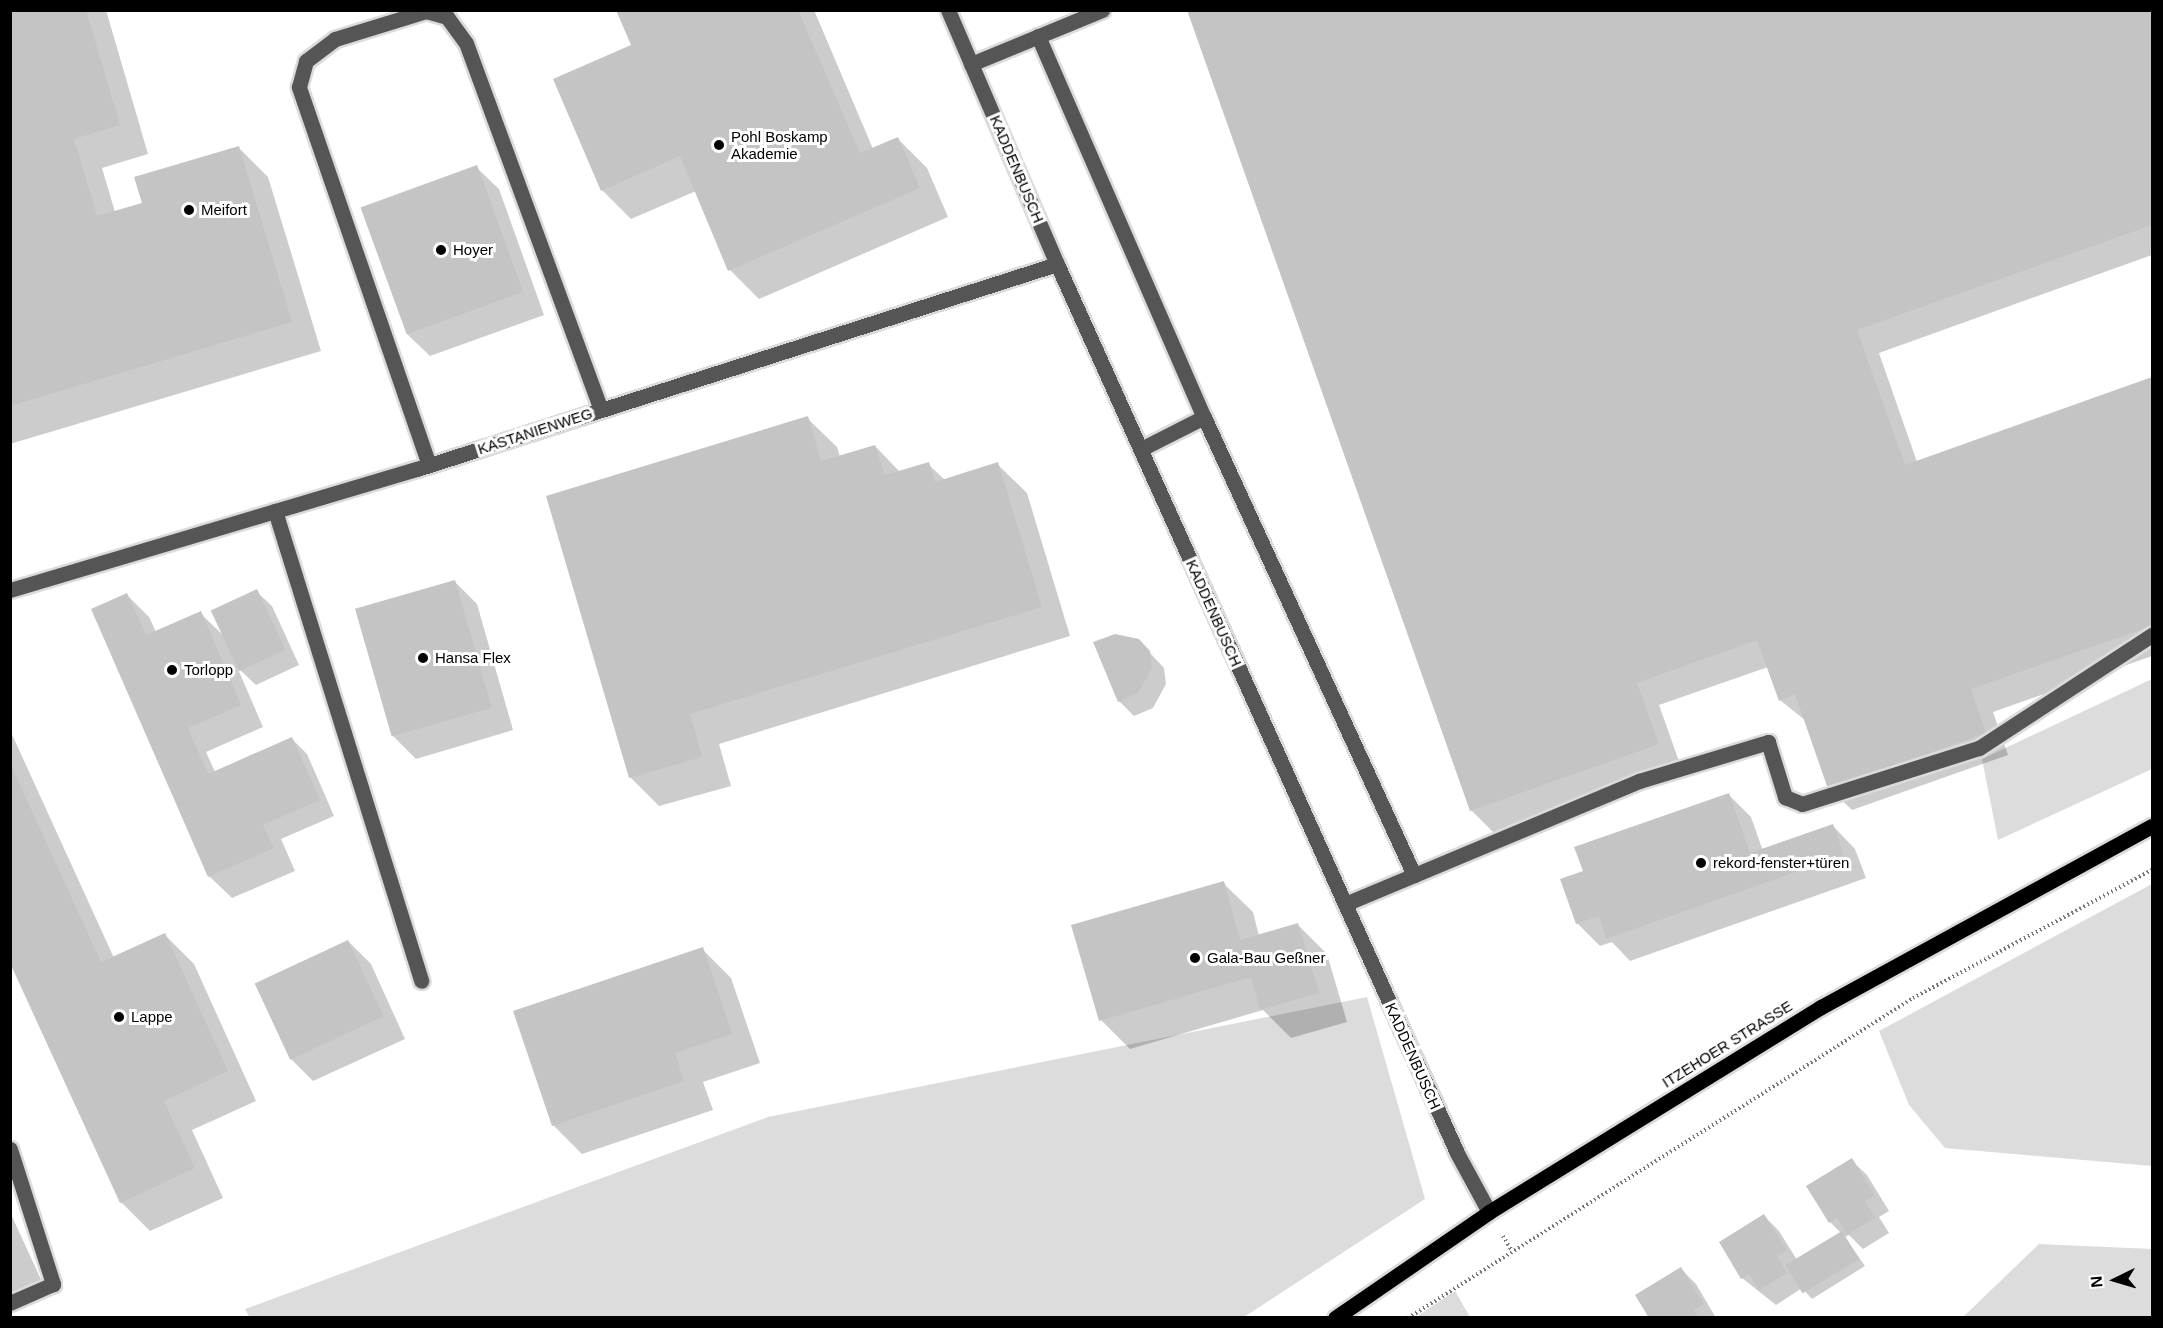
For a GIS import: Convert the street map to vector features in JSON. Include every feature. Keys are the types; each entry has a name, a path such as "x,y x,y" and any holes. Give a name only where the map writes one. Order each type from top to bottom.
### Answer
{"main road":[{"name":"ITZEHOER STRASSE","path":"1335,1317 1489,1212 1821,1007 2152,826"}],"street":[{"name":"KADDENBUSCH","path":"948,10 1057,264 1457,1153 1489,1212"},
{"path":"971,64 1102,10"},
{"path":"429,465 299,87 306,61 335,39 426,11 447,17 460,34 601,410"},
{"path":"1038,36 1204,417 1414,875"},
{"name":"KASTANIENWEG","path":"10,590 429,465 1057,264"},
{"path":"1141,449 1204,417"},
{"path":"275,511 421,981"},
{"path":"1345,904 1639,781 1768,742 1785,797 1802,804 1968,751 2152,635"},
{"path":"10,1149 53,1284 10,1303"}],"path":[{"path":"1408,1317 1913,998 2152,870"}],"shaded area":[{"path":"2152,679 2152,769 1998,840 1982,759"},
{"path":"2152,884 2152,1166 1945,1148 1909,1105 1879,1031"},
{"path":"1367,997 1425,1199 1244,1317 250,1318 245,1309 768,1117"},
{"path":"2039,1244 2152,1249 2152,1317 1963,1317"},
{"path":"1455,1291 1470,1317 1416,1317"}],"building":[{"name":"Meifort","path":"10,10 86,10 120,125 74,139 97,216 142,203 134,177 239,146 292,322 10,406"},
{"name":"Pohl Boskamp Akademie","path":"616,10 798,10 860,153 898,137 920,188 728,271 680,156 601,191 553,79 631,45"},
{"path":"1187,10 2152,10 2152,225 1857,330 1905,465 2152,377 2152,626 1971,689 1986,733 1828,789 1795,694 1779,701 1757,640 1637,683 1659,744 1470,811"},
{"name":"Hoyer","path":"477,165 523,292 407,334 360,207"},
{"path":"808,416 821,461 875,445 885,475 929,462 935,482 998,462 1042,607 690,714 702,757 629,778 546,496"},
{"name":"Hansa Flex","path":"455,580 492,708 392,737 355,609"},
{"path":"257,589 285,650 239,671 211,611"},
{"path":"127,593 146,635 201,611 241,705 188,728 208,774 292,737 320,800 263,825 274,848 208,877 91,609"},
{"path":"1115,634 1139,639 1150,651 1152,668 1138,693 1118,702 1093,642"},
{"name":"Lappe","path":"10,763 101,962 165,933 228,1071 164,1101 195,1168 120,1203 10,963"},
{"name":"rekord-fenster+türen","path":"1729,793 1750,853 1833,824 1844,855 1606,939 1599,916 1576,924 1560,879 1583,871 1574,847"},
{"name":"Gala-Bau Geßner","path":"1224,881 1240,940 1298,923 1319,993 1260,1010 1251,977 1099,1021 1071,925"},
{"path":"348,940 383,1016 290,1060 255,984"},
{"path":"703,947 732,1034 675,1053 684,1081 552,1126 513,1011"},
{"path":"1852,1158 1875,1195 1865,1201 1875,1218 1847,1235 1837,1218 1829,1223 1806,1186"},
{"path":"1764,1214 1787,1251 1777,1256 1787,1273 1759,1290 1749,1274 1741,1279 1719,1242"},
{"path":"1842,1231 1859,1259 1802,1293 1785,1265"},
{"path":"1681,1267 1704,1304 1694,1310 1699,1318 1649,1318 1635,1295"}],"place":[{"name":"Pohl Boskamp Akademie","path":"719,145"},
{"name":"Meifort","path":"189,210"},
{"name":"Hoyer","path":"441,250"},
{"name":"Hansa Flex","path":"423,658"},
{"name":"Torlopp","path":"172,670"},
{"name":"rekord-fenster+türen","path":"1701,863"},
{"name":"Gala-Bau Geßner","path":"1195,958"},
{"name":"Lappe","path":"119,1017"}]}
